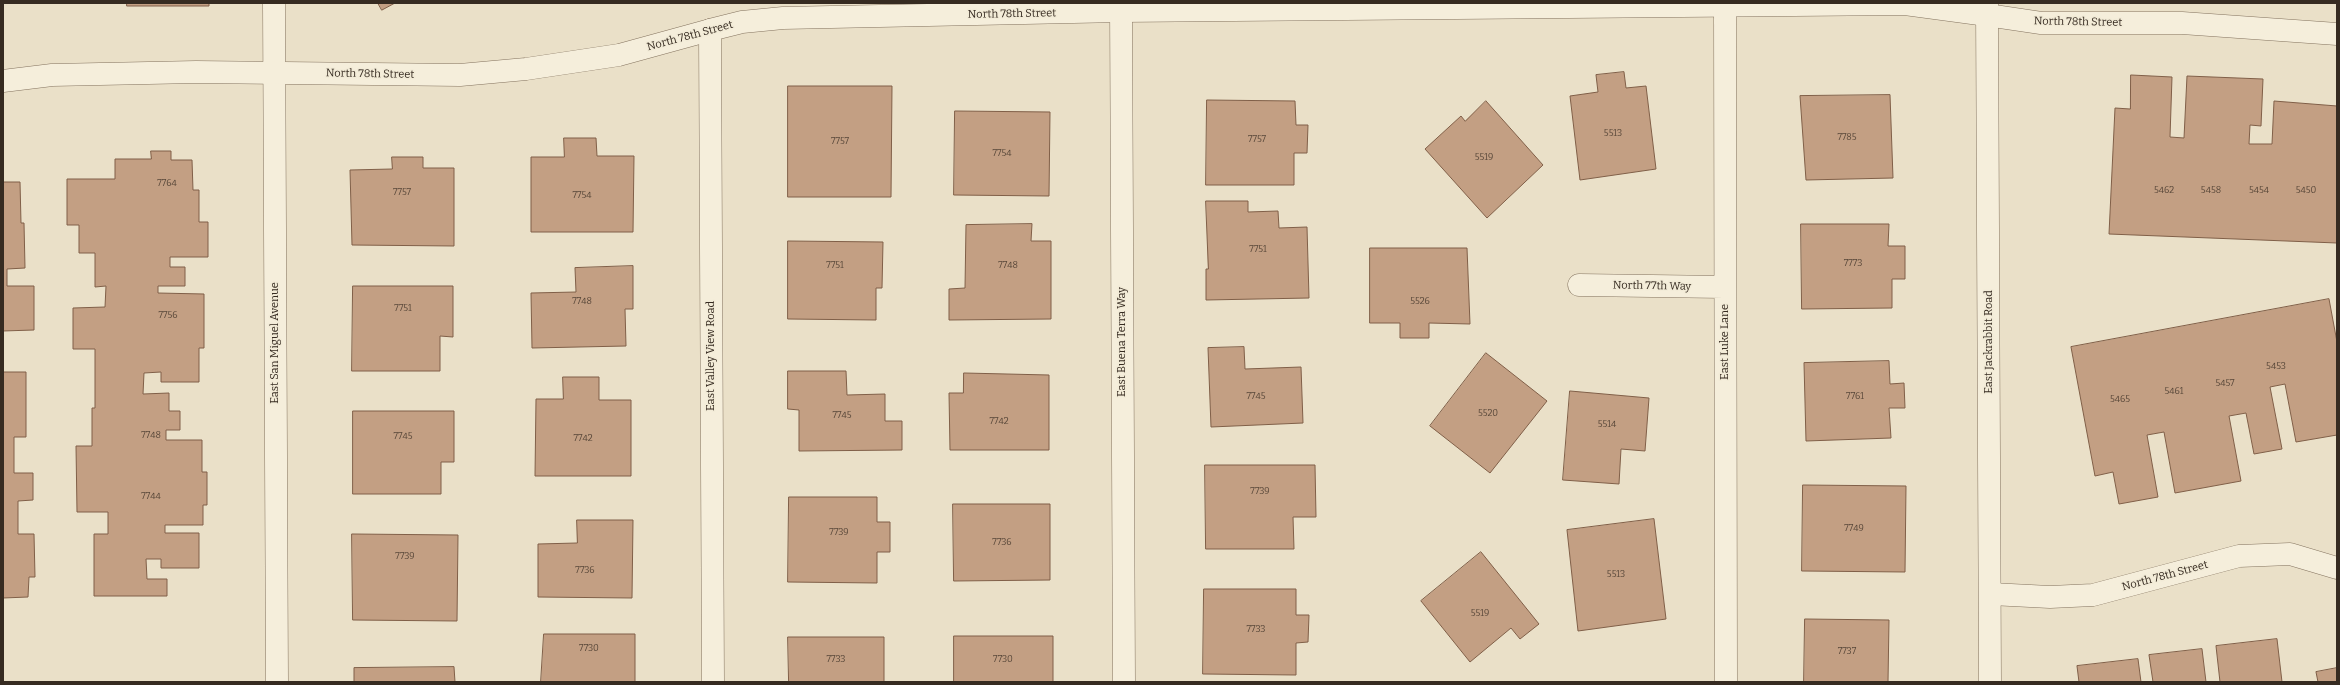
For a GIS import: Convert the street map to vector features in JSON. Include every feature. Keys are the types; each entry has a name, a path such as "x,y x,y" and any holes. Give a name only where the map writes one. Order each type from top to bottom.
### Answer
{"street":[{"name":"East San Miguel Avenue","path":"274,3 277,682"},
{"name":"East Luke Lane","path":"1725,4 1724,287 1726,682"},
{"name":"North 78th Street","path":"3,81 52,75 274,73 460,75 526,69 619,55 742,22 783,18 1121,7 1905,4 1987,9 2041,23 2182,23 2337,34"},
{"name":"East Buena Terra Way","path":"1121,7 1124,682"},
{"name":"East Jackrabbit Road","path":"1987,9 1991,594 1990,682"},
{"name":"East Valley View Road","path":"710,30 713,682"},
{"name":"North 77th Way","path":"1579,285 1724,287"},
{"name":"North 78th Street","path":"1991,594 2050,597 2093,595 2239,556 2290,554 2337,568"}],"building":[{"path":"127,3 209,3 209,6 127,6"},
{"path":"378,3 395,3 382,10"},
{"path":"1624,72 1626,88 1646,86 1656,169 1580,180 1570,96 1598,92 1596,75"},
{"path":"2131,75 2172,77 2170,137 2184,138 2187,76 2263,79 2261,126 2250,125 2249,144 2272,144 2274,101 2337,106 2337,243 2109,234 2115,108 2130,109"},
{"path":"788,86 892,86 891,197 788,197"},
{"path":"1890,95 1893,178 1806,180 1800,96"},
{"path":"1207,100 1295,101 1296,125 1308,125 1307,153 1294,153 1294,185 1206,185"},
{"path":"1486,101 1543,165 1487,218 1425,149 1461,116 1465,121"},
{"path":"955,111 1050,112 1049,196 954,195"},
{"path":"564,138 596,138 597,156 634,156 633,232 531,232 531,157 564,157"},
{"path":"151,151 171,151 171,160 192,160 193,190 199,190 199,222 208,222 208,257 170,257 170,267 185,267 185,286 158,286 158,293 204,294 204,348 199,348 199,382 161,382 161,372 144,373 143,394 169,393 169,411 180,411 180,430 166,430 166,440 202,440 202,472 207,472 207,505 203,505 203,525 165,525 165,533 199,533 199,568 161,568 161,559 146,559 147,579 167,579 167,596 94,596 94,534 108,534 108,512 77,512 76,446 92,446 92,408 95,408 95,349 73,349 73,308 105,307 106,286 95,287 95,253 79,253 79,225 67,225 67,179 115,179 115,159 151,159"},
{"path":"392,157 423,157 423,168 454,168 454,246 352,245 350,170 392,169"},
{"path":"3,182 20,182 21,223 24,223 25,268 7,269 7,286 34,286 34,330 3,331"},
{"path":"1206,201 1248,201 1248,212 1278,211 1279,228 1307,227 1309,298 1206,300 1206,269 1208,269"},
{"path":"1032,224 1031,241 1051,241 1051,319 949,320 949,289 965,288 966,225"},
{"path":"1801,224 1889,224 1888,246 1905,246 1905,279 1892,279 1892,308 1802,309"},
{"path":"788,241 883,242 882,288 876,288 876,320 788,319"},
{"path":"1370,248 1467,248 1470,324 1429,323 1429,338 1400,338 1400,323 1370,323"},
{"path":"633,266 633,309 625,309 626,346 532,348 531,293 576,292 575,268"},
{"path":"353,286 453,286 453,337 440,336 440,371 352,371"},
{"path":"2329,299 2337,342 2337,435 2296,442 2285,384 2270,387 2282,449 2254,454 2246,413 2229,416 2241,481 2175,493 2164,432 2147,435 2158,497 2119,504 2113,472 2095,476 2071,347"},
{"path":"1244,347 1245,369 1301,367 1303,423 1211,427 1208,348"},
{"path":"1486,353 1547,401 1490,473 1430,426"},
{"path":"1889,361 1890,384 1904,383 1905,408 1889,408 1891,438 1806,441 1804,363"},
{"path":"788,371 846,371 847,395 885,394 885,421 902,421 902,450 799,451 799,410 788,409"},
{"path":"3,372 26,372 26,437 14,437 14,473 33,473 33,500 18,501 18,534 34,534 35,577 29,577 28,597 3,598"},
{"path":"964,373 1049,375 1049,450 950,450 949,393 963,393"},
{"path":"563,377 599,377 599,400 631,400 631,476 535,476 536,399 563,399"},
{"path":"1570,391 1649,398 1645,451 1621,449 1619,484 1563,480"},
{"path":"353,411 454,411 454,462 441,462 441,494 353,494"},
{"path":"1205,465 1315,465 1316,517 1293,517 1294,549 1206,549"},
{"path":"1803,485 1906,486 1905,572 1802,571"},
{"path":"789,497 877,497 877,522 890,522 890,552 877,552 877,583 788,582"},
{"path":"953,504 1050,504 1050,580 954,581"},
{"path":"1654,519 1666,619 1578,631 1567,530"},
{"path":"577,520 633,520 632,598 538,597 538,544 577,543"},
{"path":"352,534 458,535 457,621 353,620"},
{"path":"1481,552 1539,624 1520,639 1511,628 1470,662 1421,601"},
{"path":"1204,589 1296,589 1296,615 1309,615 1308,642 1296,643 1296,675 1203,674"},
{"path":"1805,619 1889,620 1888,682 1804,682"},
{"path":"544,634 635,634 635,682 541,682"},
{"path":"954,636 1053,636 1053,682 954,682"},
{"path":"788,637 884,637 884,682 789,682"},
{"path":"2277,639 2282,682 2220,682 2216,646"},
{"path":"2202,649 2206,682 2153,682 2149,655"},
{"path":"2138,659 2141,682 2079,682 2077,666"},
{"path":"454,667 455,682 354,682 354,668"},
{"path":"2337,668 2337,682 2318,682 2316,672"}]}
